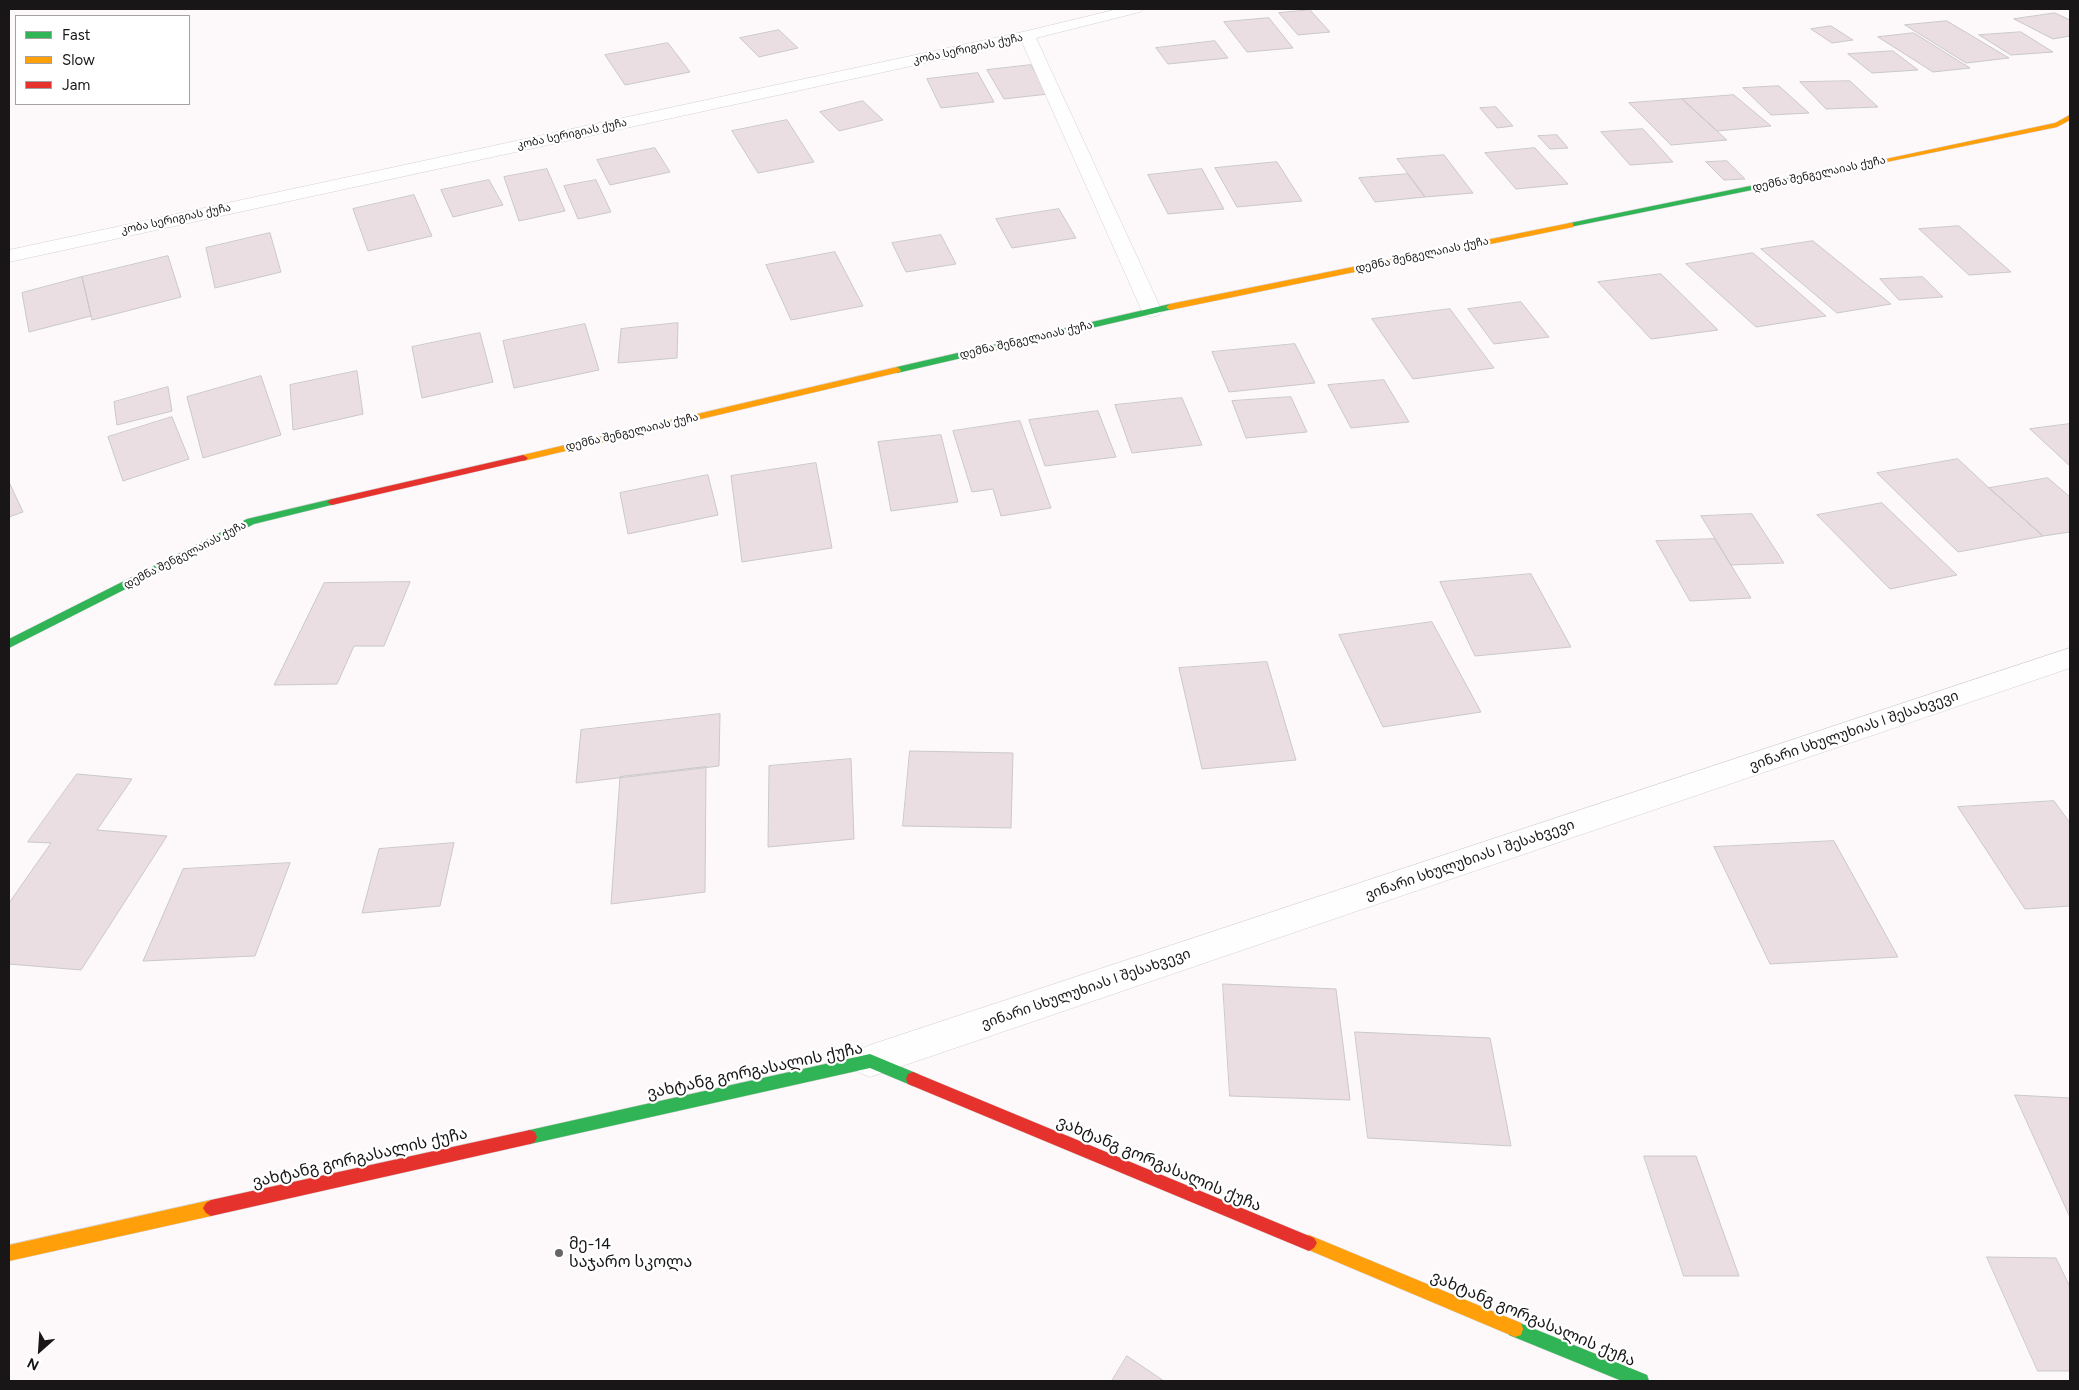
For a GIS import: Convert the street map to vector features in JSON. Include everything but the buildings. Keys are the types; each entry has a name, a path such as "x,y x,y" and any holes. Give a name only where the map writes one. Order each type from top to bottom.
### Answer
{"street":[{"name":"კობა სერიგიას ქუჩა","path":"9,256 1027,36 1135,9"},
{"path":"1027,36 1152,311"},
{"name":"დემნა შენგელაიას ქუჩა","path":"9,644 251,521 1152,311 2057,125 2070,117"},
{"name":"ვინარი სხულუხიას I შესახვევი","path":"870,1061 2070,658"},
{"name":"ვახტანგ გორგასალის ქუჩა","path":"9,1253 870,1061 1641,1381"}],"traffic: fast":[{"path":"1570,225 1857,166"},
{"path":"897,370 1170,307"},
{"path":"9,644 251,521 332,502"},
{"path":"530,1137 870,1061 913,1079"},
{"path":"1515,1329 1641,1381"}],"traffic: slow":[{"path":"1857,166 2057,125 2070,117"},
{"path":"1170,307 1570,225"},
{"path":"523,458 897,370"},
{"path":"9,1253 211,1208"},
{"path":"1309,1243 1515,1329"}],"traffic: jam":[{"path":"332,502 523,458"},
{"path":"913,1079 1309,1243"},
{"path":"211,1208 530,1137"}],"place":[{"name":"მე-14 საჯარო სკოლა","path":"559,1253"}]}
